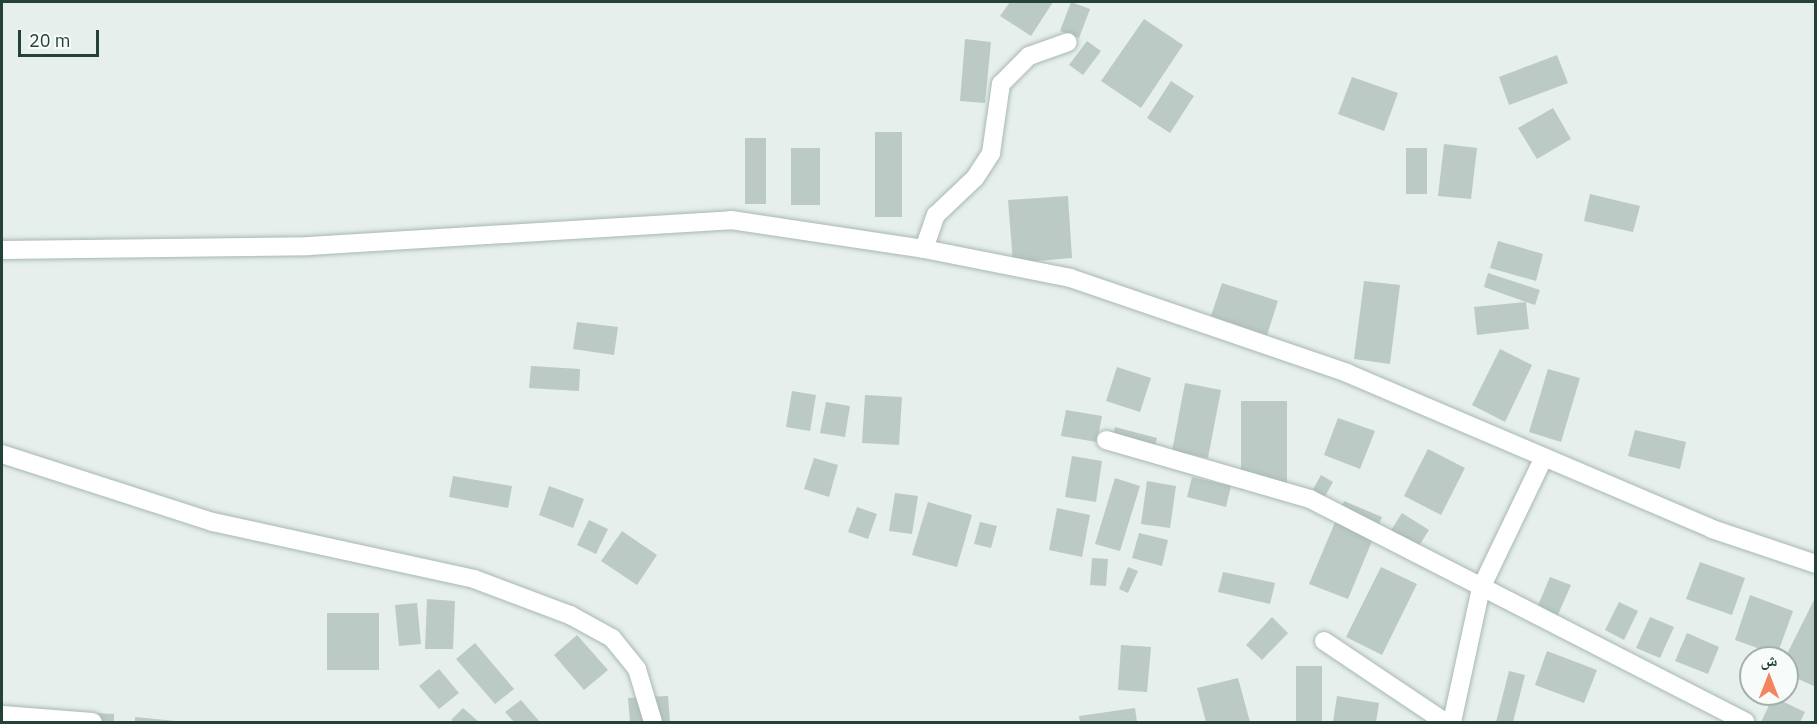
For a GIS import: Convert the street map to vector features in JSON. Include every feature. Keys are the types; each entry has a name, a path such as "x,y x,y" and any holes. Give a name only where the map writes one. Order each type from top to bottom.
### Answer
{"street":[{"path":"924,249 936,215 975,178 991,153 1001,84 1029,56 1068,42"},
{"path":"2,250 309,246 731,220 924,249 1070,278 1347,373 1543,459 1712,529 1815,564"},
{"path":"1107,440 1310,500 1745,723"},
{"path":"2,454 213,522 474,579 570,615 612,638 637,669 653,723"},
{"path":"1452,723 1481,588 1543,459"},
{"path":"1324,641 1445,723"},
{"path":"2,715 93,723"}],"building":[{"path":"1010,2 1053,2 1031,36 1000,16"},
{"path":"1071,2 1090,9 1079,38 1060,31"},
{"path":"1144,19 1183,45 1141,108 1101,81"},
{"path":"965,39 991,42 985,103 960,101"},
{"path":"1087,41 1101,51 1083,75 1069,65"},
{"path":"1557,55 1568,83 1509,105 1499,77"},
{"path":"1352,77 1398,93 1384,131 1338,114"},
{"path":"1171,81 1194,96 1170,133 1147,118"},
{"path":"1553,108 1571,139 1537,159 1518,128"},
{"path":"875,132 902,132 902,217 875,217"},
{"path":"745,138 766,138 766,204 745,204"},
{"path":"1444,144 1477,148 1471,199 1438,196"},
{"path":"791,148 820,148 820,205 791,205"},
{"path":"1406,148 1427,148 1427,194 1406,194"},
{"path":"1590,194 1640,206 1633,232 1584,221"},
{"path":"1068,196 1072,258 1013,263 1008,200"},
{"path":"1498,241 1543,254 1536,281 1490,268"},
{"path":"1488,273 1540,290 1535,305 1484,287"},
{"path":"1364,281 1400,285 1390,364 1354,359"},
{"path":"1222,283 1278,301 1267,335 1211,316"},
{"path":"1526,302 1529,329 1477,335 1474,307"},
{"path":"577,322 618,327 614,355 573,349"},
{"path":"1500,349 1532,365 1505,422 1472,405"},
{"path":"531,366 580,369 579,391 529,388"},
{"path":"1117,367 1151,378 1140,412 1106,401"},
{"path":"1548,369 1580,378 1561,442 1529,432"},
{"path":"1185,383 1221,390 1208,458 1172,451"},
{"path":"792,391 816,395 810,431 786,427"},
{"path":"865,395 902,397 899,445 862,443"},
{"path":"1241,401 1287,401 1287,490 1241,490"},
{"path":"826,402 850,406 845,437 820,433"},
{"path":"1066,410 1102,416 1097,442 1061,436"},
{"path":"1338,418 1375,431 1360,469 1324,455"},
{"path":"1115,427 1157,438 1151,461 1109,449"},
{"path":"1635,430 1686,442 1680,469 1628,456"},
{"path":"1428,449 1465,468 1441,515 1404,496"},
{"path":"1072,456 1102,461 1096,502 1065,497"},
{"path":"814,458 838,465 829,497 804,489"},
{"path":"1321,475 1333,482 1324,498 1312,491"},
{"path":"453,476 512,486 508,508 449,497"},
{"path":"1192,477 1231,486 1226,507 1187,497"},
{"path":"1115,478 1140,486 1120,551 1095,544"},
{"path":"1147,481 1176,486 1170,528 1141,524"},
{"path":"549,486 584,499 573,528 539,515"},
{"path":"895,493 918,496 912,534 889,531"},
{"path":"1344,501 1382,517 1348,599 1309,584"},
{"path":"928,502 972,515 957,567 912,555"},
{"path":"857,507 877,514 868,539 848,532"},
{"path":"1057,508 1090,515 1082,557 1049,550"},
{"path":"1402,513 1429,530 1417,549 1390,532"},
{"path":"589,520 608,529 596,554 577,545"},
{"path":"980,522 997,526 991,548 974,544"},
{"path":"622,531 657,555 637,585 601,561"},
{"path":"1139,533 1168,540 1162,566 1132,558"},
{"path":"1092,558 1108,559 1106,586 1090,585"},
{"path":"1700,562 1745,578 1732,615 1686,599"},
{"path":"1128,567 1138,571 1128,593 1119,589"},
{"path":"1381,567 1417,584 1382,655 1346,637"},
{"path":"1223,572 1275,583 1270,604 1218,592"},
{"path":"1550,577 1571,585 1556,619 1536,610"},
{"path":"1750,595 1793,611 1780,646 1752,646 1735,640"},
{"path":"1816,596 1816,687 1799,679 1799,646 1791,646"},
{"path":"427,599 455,601 453,649 425,649"},
{"path":"1619,602 1638,611 1624,640 1605,630"},
{"path":"417,603 421,644 399,646 395,605"},
{"path":"327,613 379,613 379,670 327,670"},
{"path":"1272,617 1288,633 1262,660 1246,645"},
{"path":"1650,617 1674,627 1660,658 1636,648"},
{"path":"1687,633 1719,647 1708,674 1675,661"},
{"path":"577,635 608,670 584,690 554,655"},
{"path":"475,643 514,689 495,704 456,659"},
{"path":"1121,645 1151,647 1147,692 1118,690"},
{"path":"1547,651 1597,670 1584,703 1535,685"},
{"path":"1296,666 1322,666 1322,722 1296,722"},
{"path":"439,669 459,693 439,709 419,686"},
{"path":"1509,671 1525,675 1513,722 1496,722"},
{"path":"1238,678 1250,722 1206,722 1197,688"},
{"path":"668,696 670,722 630,722 628,698"},
{"path":"1337,696 1379,703 1376,722 1333,722"},
{"path":"521,700 540,722 514,722 505,712"},
{"path":"1769,706 1792,706 1805,712 1800,722 1761,722"},
{"path":"463,708 479,722 451,720"},
{"path":"1135,708 1137,722 1080,722 1079,716"},
{"path":"95,713 114,714 114,722 95,722"},
{"path":"135,717 176,721 176,722 135,722"}]}
